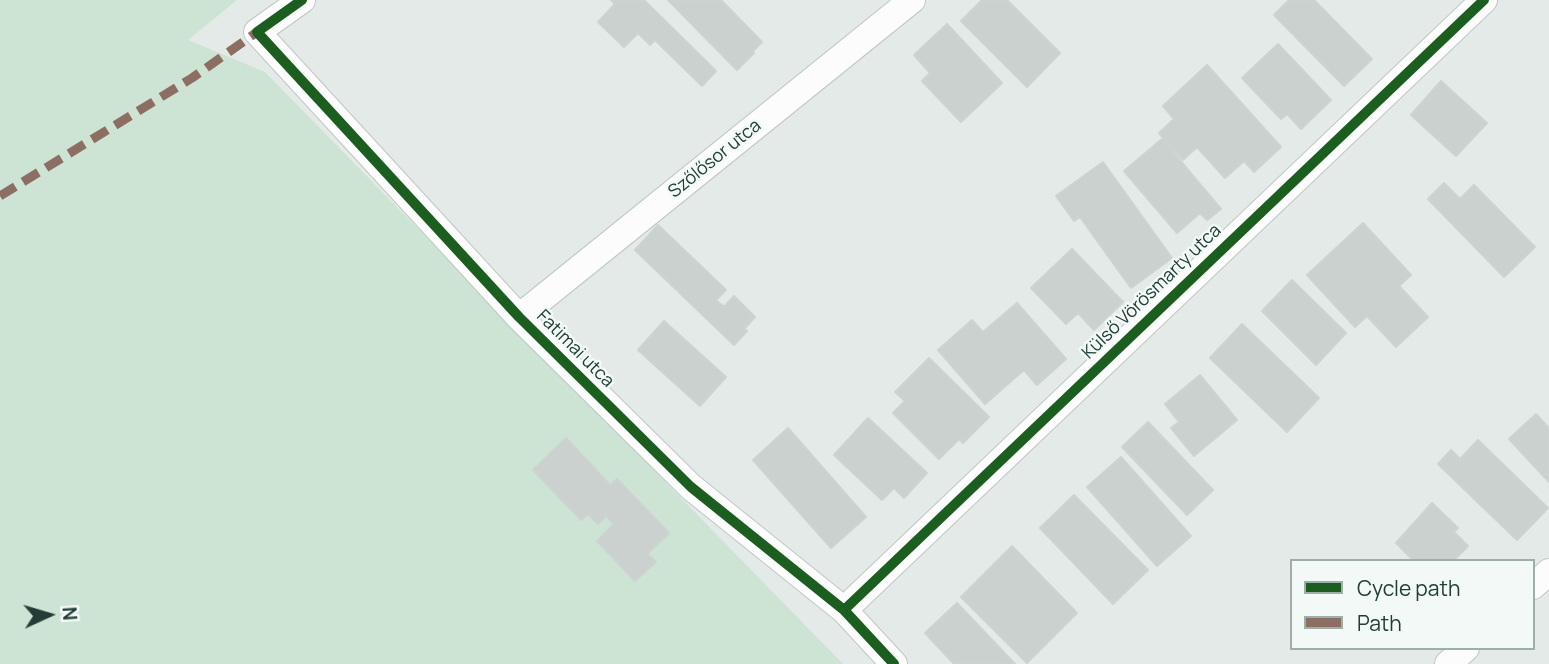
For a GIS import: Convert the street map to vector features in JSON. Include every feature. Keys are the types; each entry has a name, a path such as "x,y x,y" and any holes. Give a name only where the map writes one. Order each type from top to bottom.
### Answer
{"street":[{"name":"Fatimai utca","path":"302,0 257,32 519,317 691,487 844,610 894,664"},
{"name":"Szőlősor utca","path":"519,317 912,0"},
{"name":"Külső Vörösmarty utca","path":"844,610 1484,0"},
{"path":"1535,584 1549,572"},
{"path":"1448,664 1464,650"}],"green space":[{"path":"0,0 237,0 188,40 265,72 843,664 0,664"}],"building":[{"path":"611,0 644,0 716,71 702,86 655,40 650,45 638,33 624,47 598,22 615,4"},
{"path":"668,0 721,0 762,42 737,70"},
{"path":"982,0 1007,0 1060,53 1027,87 961,21"},
{"path":"1289,0 1314,0 1372,59 1344,86 1274,15"},
{"path":"947,24 1002,83 961,122 922,81 930,73 914,55"},
{"path":"1278,44 1331,100 1301,129 1287,114 1281,119 1242,78"},
{"path":"1207,65 1281,147 1254,172 1244,161 1225,178 1197,147 1183,160 1159,133 1174,119 1163,106"},
{"path":"1441,81 1487,123 1456,156 1411,115"},
{"path":"1162,139 1221,209 1207,220 1200,213 1177,233 1124,171"},
{"path":"1103,162 1172,258 1131,288 1080,217 1074,221 1056,196"},
{"path":"1444,183 1460,199 1474,185 1535,247 1504,277 1428,199"},
{"path":"1363,223 1411,275 1399,286 1428,317 1396,347 1367,316 1355,327 1307,275"},
{"path":"658,225 726,290 716,300 724,307 734,296 755,317 734,345 635,250"},
{"path":"1072,249 1123,302 1094,330 1078,313 1066,324 1031,288"},
{"path":"1292,280 1346,333 1316,365 1262,311"},
{"path":"1017,303 1066,359 1037,385 1024,370 985,404 938,350 972,320 983,332"},
{"path":"664,321 726,377 700,406 638,350"},
{"path":"1242,324 1319,398 1287,432 1210,358"},
{"path":"929,358 989,417 963,443 959,439 939,459 893,413 905,401 895,392"},
{"path":"1200,375 1237,420 1194,456 1171,428 1179,422 1165,404"},
{"path":"1536,414 1549,428 1549,482 1509,439"},
{"path":"868,418 927,473 904,498 894,488 882,500 834,455"},
{"path":"1148,422 1213,490 1187,515 1122,447"},
{"path":"788,428 866,517 831,548 753,460"},
{"path":"566,438 610,485 617,479 669,533 647,554 656,562 635,581 597,541 614,524 606,516 598,524 588,514 581,520 533,470"},
{"path":"1478,440 1548,508 1517,540 1438,464 1451,450 1460,459"},
{"path":"1121,457 1191,536 1157,566 1087,487"},
{"path":"1074,495 1148,570 1113,604 1040,528"},
{"path":"1432,503 1458,528 1454,532 1468,546 1455,559 1412,559 1396,543"},
{"path":"1012,546 1077,613 1027,663 961,597"},
{"path":"957,603 1015,664 954,664 925,633"}],"marked path":[{"path":"0,196 192,78 257,32"}],"cycle path":[{"path":"302,0 257,32 519,317 691,487 844,610 894,664"},
{"path":"844,610 1484,0"}]}
